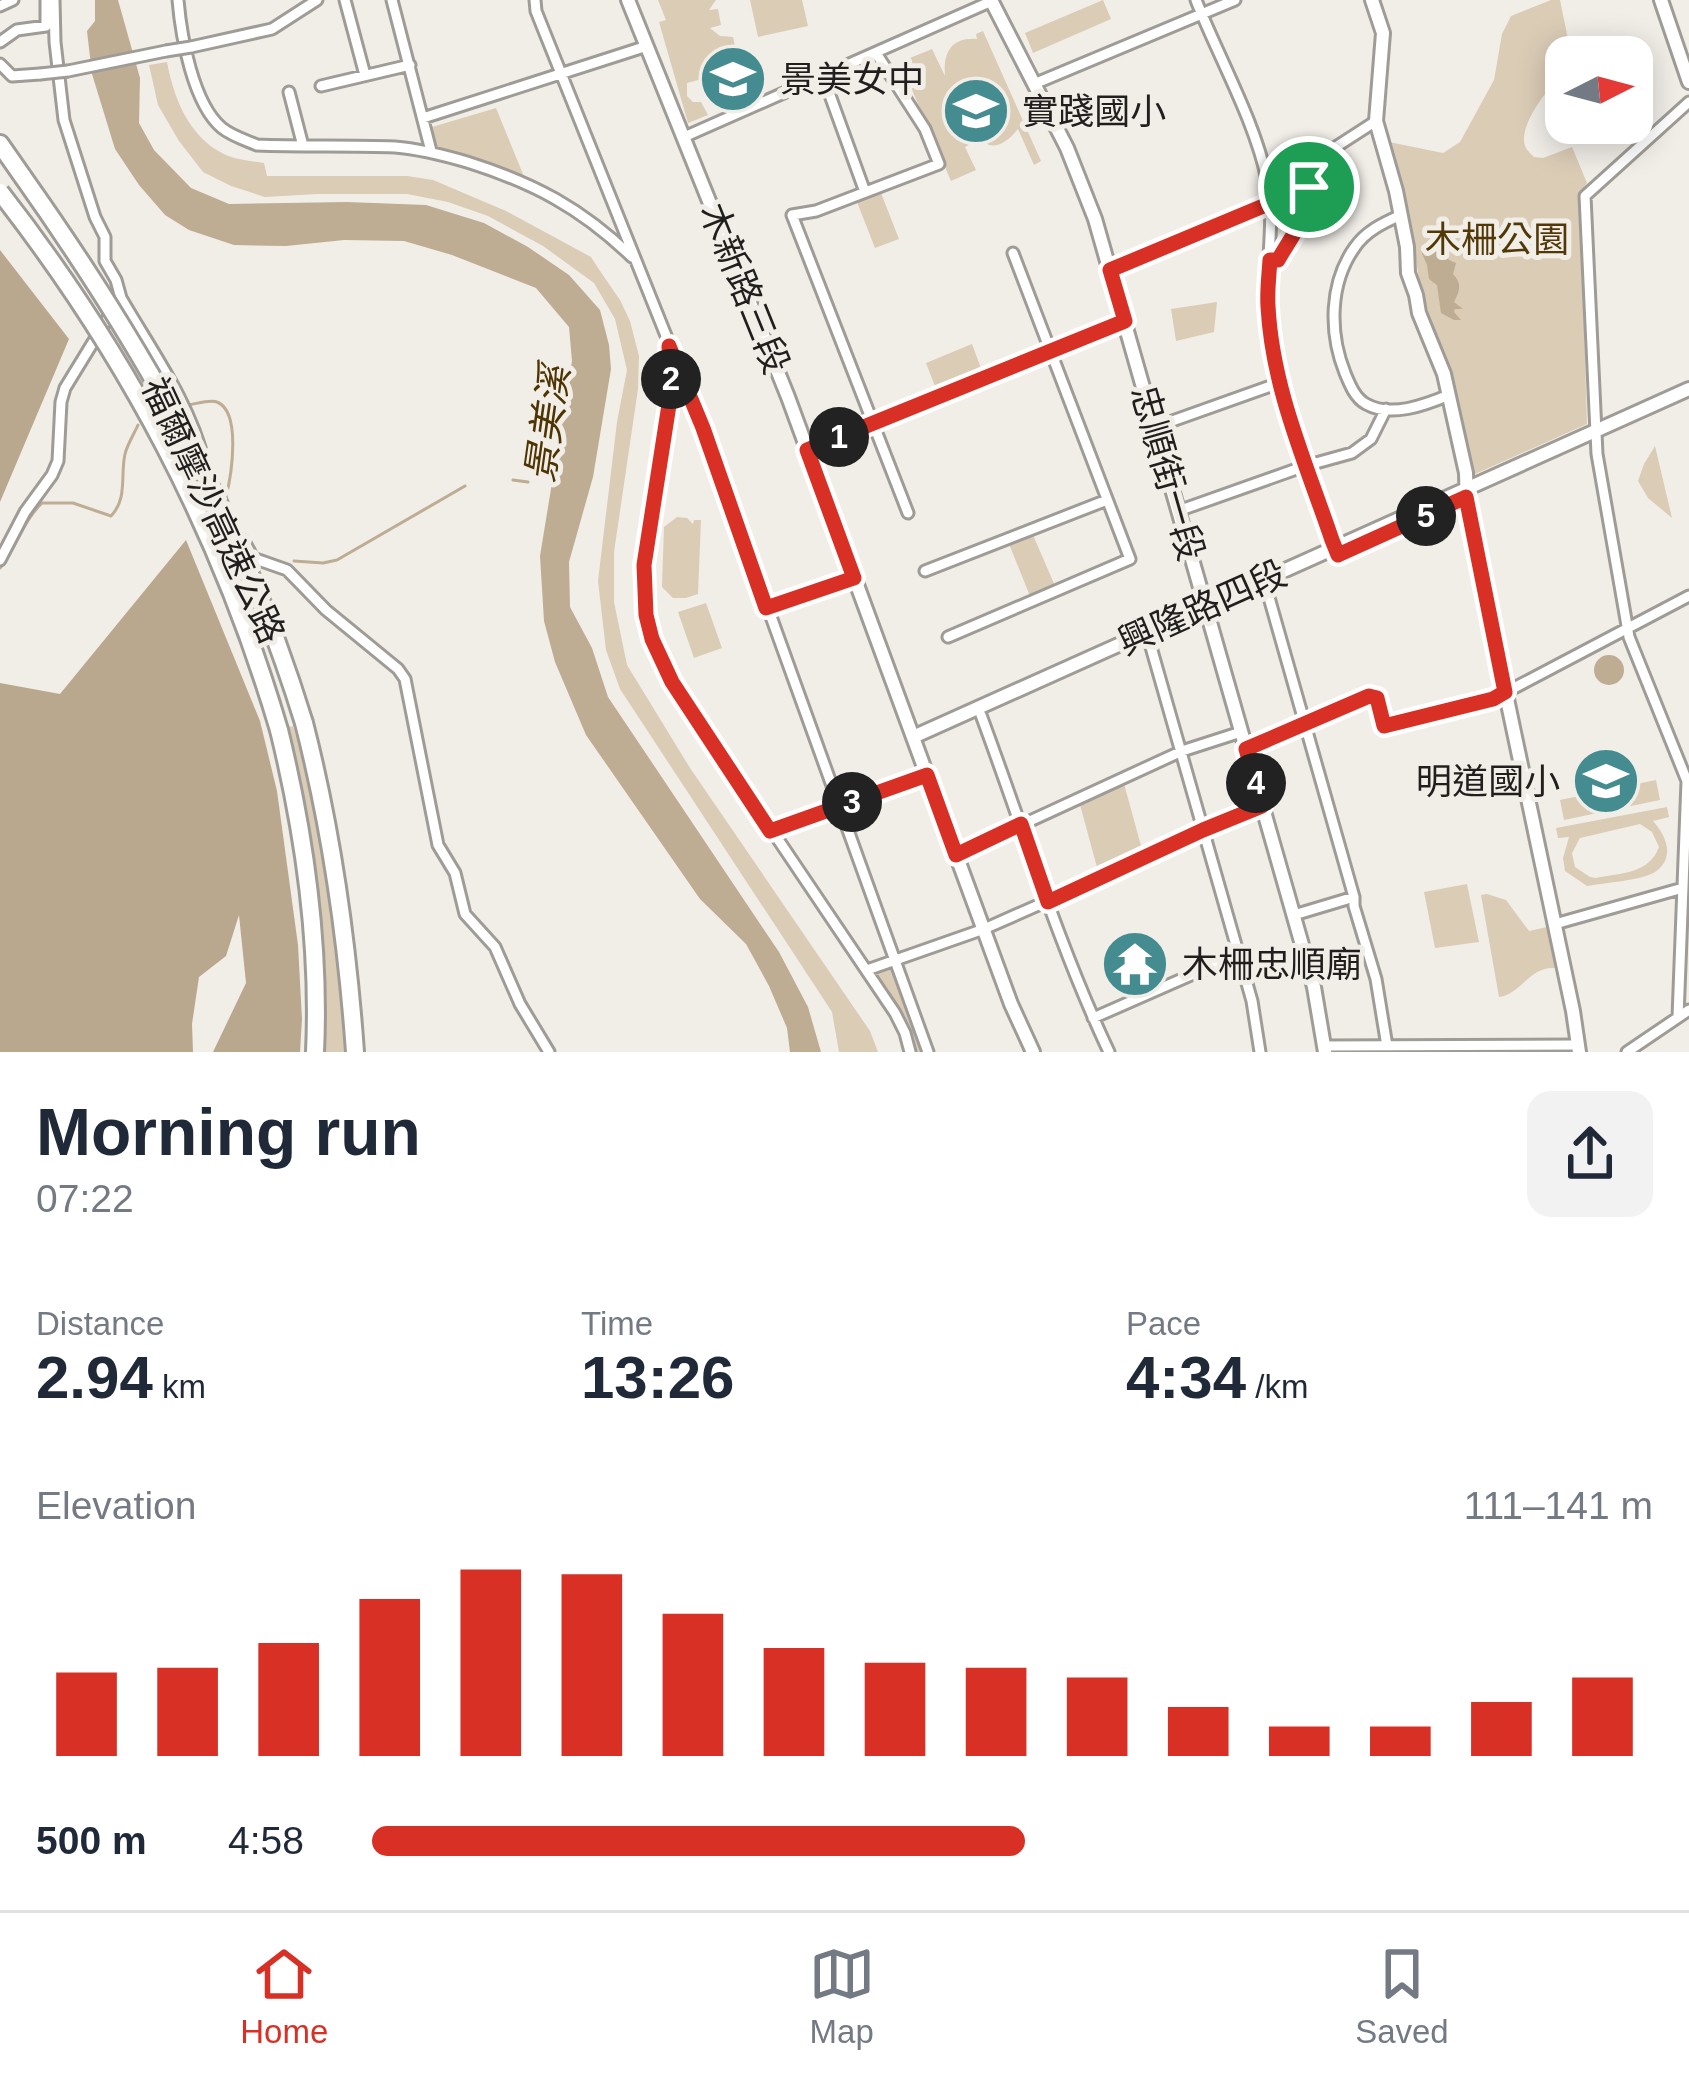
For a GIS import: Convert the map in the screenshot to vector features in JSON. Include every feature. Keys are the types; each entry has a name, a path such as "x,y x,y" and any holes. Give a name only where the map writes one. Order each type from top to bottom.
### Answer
{"highway":[{"name":"福爾摩沙高速公路","path":"0,146 123,325 169,402 249,567 285,662 320,786 347,948 355,1052"},
{"name":"福爾摩沙高速公路","path":"0,192 107,344 161,436 237,602 295,795 316,974 315,1052"}],"main road":[{"name":"木新路三段","path":"628,0 807,450 1011,1004 1033,1052"},
{"path":"1372,0 1383,33 1376,121 1401,214 1408,273 1422,324 1441,363 1466,473 1466,493 1578,1049"},
{"path":"1665,0 1689,59"},
{"path":"1665,0 1689,82"},
{"name":"忠順街一段","path":"992,1 1084,189 1110,270 1315,987 1325,1049"},
{"name":"興隆路四段","path":"914,741 1689,393"},
{"name":"興隆路四段","path":"914,741 1149,640 1206,610"}],"street":[{"path":"0,6 13,0"},
{"path":"0,42 17,30 46,26 50,0"},
{"path":"50,0 64,120 105,237 105,261 121,298 178,396 200,441 205,465 254,558 287,570 405,679 438,844 455,873 465,914 495,946 520,1004 549,1052"},
{"path":"178,0 201,100 223,129 257,145 397,148 431,152 506,174 552,194 598,225 636,262"},
{"path":"0,64 12,76 84,70 272,28 316,0"},
{"path":"345,0 365,75"},
{"path":"392,0 431,152"},
{"path":"536,0 560,75 703,428 928,1052"},
{"path":"1196,0 1267,177 1268,303 1279,382 1337,551"},
{"path":"1034,84 1235,0"},
{"path":"684,137 992,1"},
{"path":"423,118 647,46"},
{"path":"876,53 925,129 939,164 816,211 792,214 908,513"},
{"path":"321,86 410,65"},
{"path":"823,76 866,192"},
{"path":"289,92 303,146"},
{"path":"1678,1017 1688,781 1627,628 1595,435 1585,196 1689,102"},
{"path":"1270,260 1278,260 1313,199 1328,152 1376,121"},
{"path":"1110,270 1316,181"},
{"path":"1401,214 1365,235 1346,262 1336,291 1335,338 1350,386 1366,404 1414,408 1449,395"},
{"path":"949,637 1130,560 1013,253"},
{"path":"0,560 58,461 65,388 121,298"},
{"path":"807,450 1125,321"},
{"path":"668,343 671,392 644,565 652,639 672,682 895,1013 910,1052"},
{"path":"1154,423 1161,425 1279,382"},
{"path":"1178,511 1340,458 1360,448 1376,432 1386,409"},
{"path":"925,572 1107,500"},
{"path":"766,608 854,578"},
{"path":"1261,585 1354,897 1387,1046"},
{"path":"1246,749 1363,697 1378,701 1384,726 1493,699 1689,596"},
{"path":"1149,640 1252,1001 1260,1052"},
{"path":"981,715 1048,902 1109,1052"},
{"path":"956,855 1182,751 1241,732"},
{"path":"770,831 927,775"},
{"path":"867,970 984,929 1262,806"},
{"path":"1555,924 1682,888"},
{"path":"1294,915 1354,897"},
{"path":"1093,1018 1239,954"},
{"path":"1628,1052 1689,1010"},
{"path":"1325,1049 1578,1049"}],"green space":[{"path":"658,0 716,0 709,10 718,9 721,25 710,28 720,36 733,37 740,69 687,83 687,96 701,102 708,115 688,123 659,22 666,20"},
{"path":"750,0 802,0 808,26 758,37"},
{"path":"1103,0 1111,19 1033,53 1025,33"},
{"name":"木柵公園","path":"1560,0 1567,36 1545,36 1545,94 1533,112 1524,142 1534,157 1543,158 1572,147 1587,183 1580,193 1587,424 1473,475 1451,377 1427,336 1416,259 1389,142 1443,153 1460,142 1494,80 1502,34 1511,16"},
{"path":"983,31 1041,161 1034,165 1018,129 994,145 976,136 950,89 972,143 965,147 976,170 951,181 900,62 932,49 945,76 950,48 977,39 976,34"},
{"path":"167,62 179,103 193,128 226,155 264,163 267,176 433,180 506,211 591,257 620,300 639,356 614,552 614,602 627,665 690,768 870,1031 878,1052 839,1052 832,1012 620,689 606,650 598,581 627,370 615,319 594,283 543,246 488,216 448,202 407,194 265,197 203,172 158,105 149,65"},
{"path":"496,108 525,179 437,147 432,127"},
{"path":"881,193 899,239 875,248 857,202"},
{"path":"1217,302 1214,332 1176,341 1171,309"},
{"path":"972,344 982,371 936,389 926,363"},
{"path":"1655,446 1672,518 1648,498 1638,481"},
{"path":"677,517 693,524 701,520 698,594 686,598 673,598 662,587 664,527"},
{"path":"1033,535 1055,586 1030,596 1009,544"},
{"path":"706,603 722,648 694,658 678,612"},
{"path":"293,726 330,888 344,1052 322,1052 284,729"},
{"path":"1123,780 1143,853 1098,871 1079,801"},
{"path":"1656,780 1660,800 1564,820 1560,800"},
{"path":"1667,807 1669,817 1653,821 1667,853 1649,875 1587,886 1565,871 1569,837 1558,838 1556,828","holes":["1640,824 1652,832 1659,847 1641,867 1596,878 1575,867 1572,853 1580,838"]},
{"path":"1467,884 1479,942 1435,948 1424,892"},
{"path":"1481,895 1506,900 1529,931 1547,927 1555,968 1539,971 1499,997"},
{"path":"892,966 923,1052 917,1052 901,1014 874,971"}],"shaded area":[{"path":"95,0 118,0 140,78 139,123 154,150 191,188 229,204 426,205 484,223 528,247 569,275 600,310 611,369 593,477 569,562 570,607 592,648 608,697 779,952 808,1007 821,1052 790,1052 787,1028 746,944 700,899 586,735 555,662 544,621 540,556 572,361 569,327 536,288 404,241 234,245 189,230 165,215 115,149 92,74 87,31 95,21"},
{"path":"1441,246 1456,263 1453,274 1459,287 1454,302 1463,309 1454,312 1461,320 1441,313 1437,285 1429,279 1421,251"},
{"path":"0,250 69,339 0,502"},
{"path":"186,540 260,721 277,791 298,945 300,1052 213,1052 246,983 239,915 226,956 199,977 193,1052 0,1052 0,683 60,694"},
{"path":"1609,655 1624,670 1609,685 1594,670"}],"waterway":[{"path":"188,405 217,402 230,418 233,446 226,497"},
{"path":"0,568 42,503 73,503 111,516 122,494 126,451 138,425"},
{"name":"景美溪","path":"513,480 528,482"},
{"path":"294,561 337,560 465,486"}],"place":[{"name":"景美女中","path":"733,79"},
{"name":"實踐國小","path":"976,111"},
{"name":"明道國小","path":"1606,781"},
{"name":"木柵忠順廟","path":"1135,964"}],"route":[{"path":"1316,181 1309,208 1278,260 1270,260 1268,303 1279,382 1338,555 1466,497 1505,692 1384,726 1377,698 1363,697 1246,749 1262,806 1048,902 1021,824 956,855 927,775 770,831 672,682 646,615 644,565 671,392 669,346 766,608 854,578 807,450 1125,321 1110,270 1309,187 1316,181"}]}
